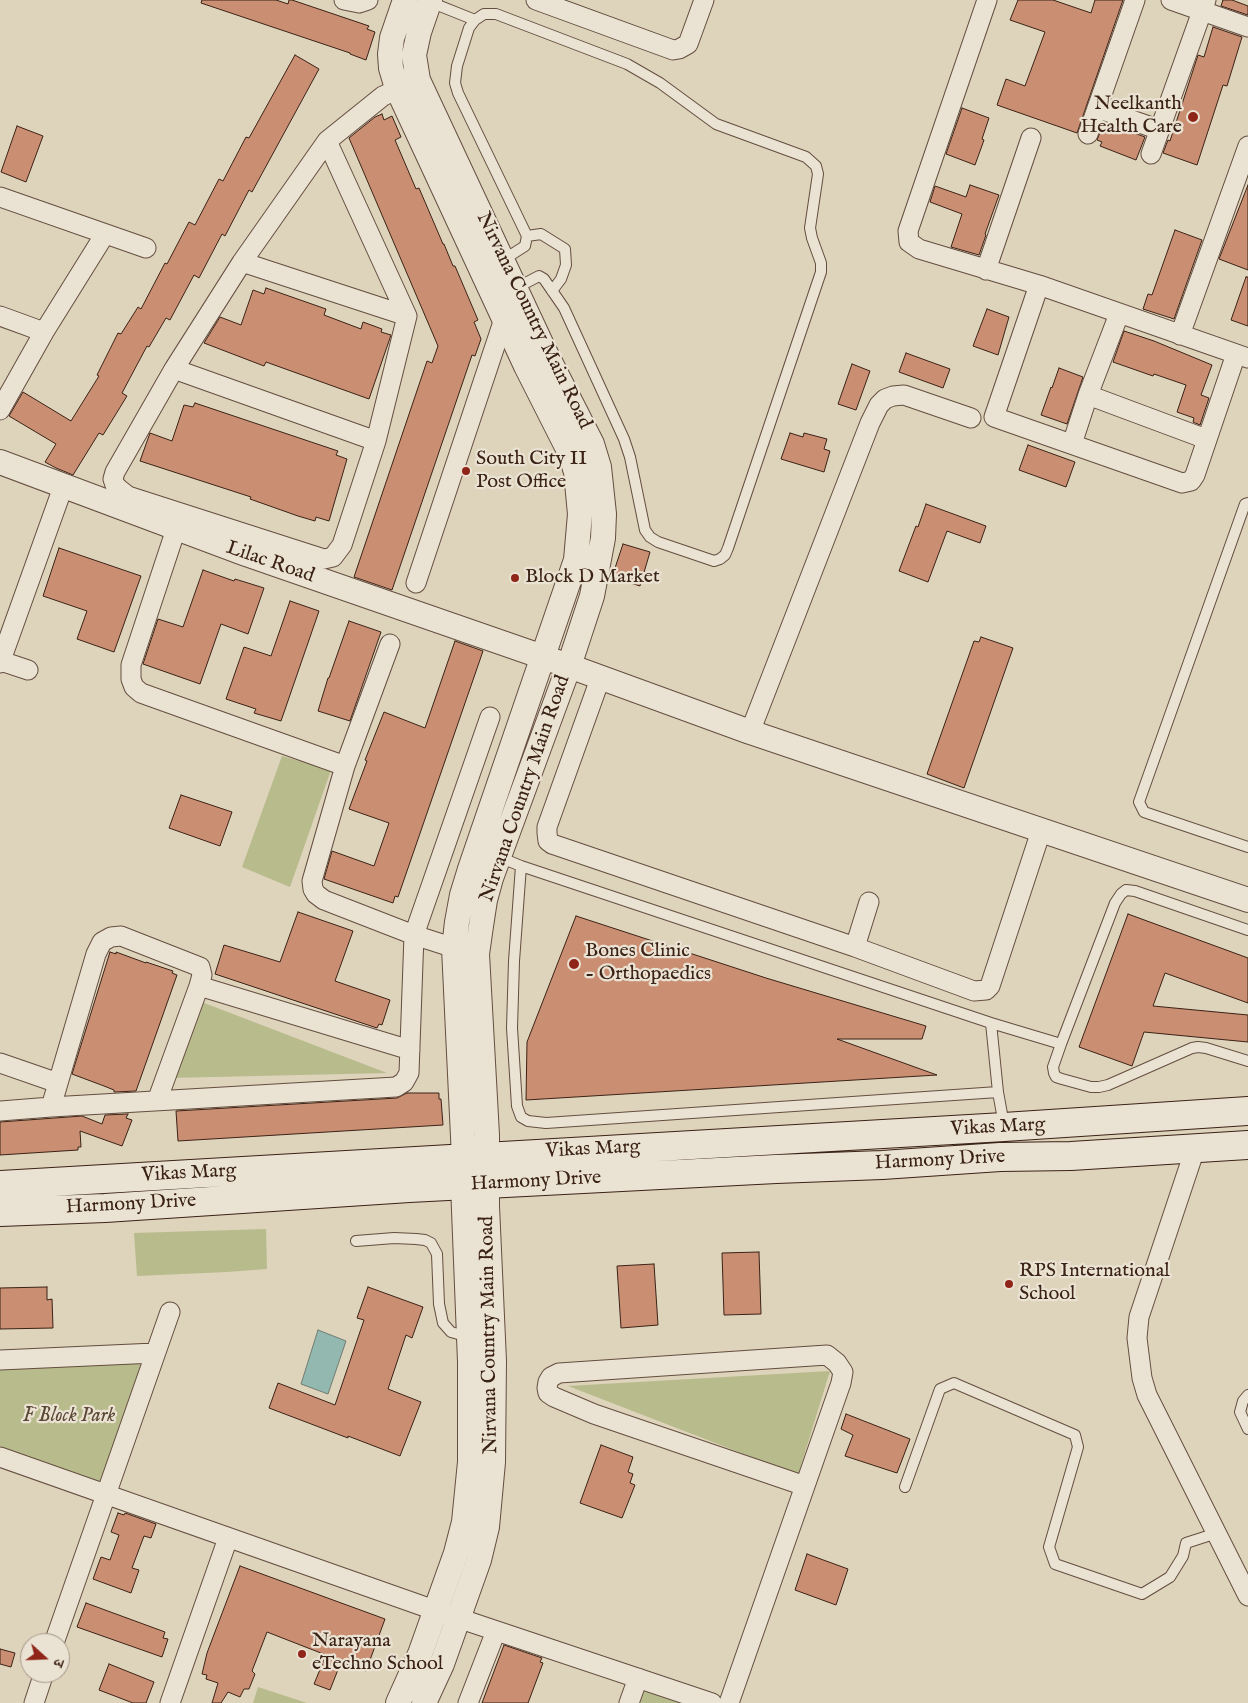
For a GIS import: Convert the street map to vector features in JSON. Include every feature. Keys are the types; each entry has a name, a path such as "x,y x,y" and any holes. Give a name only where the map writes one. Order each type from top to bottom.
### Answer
{"main road":[{"name":"Vikas Marg","path":"0,1185 1004,1128 1248,1111"},
{"path":"775,1140 776,1169"},
{"name":"Harmony Drive","path":"0,1212 105,1208 475,1185 882,1165 1000,1157 1072,1156 1248,1145"}],"street":[{"name":"Nirvana Country Main Road","path":"398,1703 437,1611 459,1544 466,1503 471,1427 469,1337 476,1157 477,954 485,900 569,666 592,596 600,556 604,514 599,467 592,444 582,422 547,356 503,260 408,84 391,68 392,38 405,0"},
{"path":"536,0 673,50 679,50 688,44 704,0"},
{"path":"987,0 908,231 909,242 919,249 1039,285 1242,356 1206,439 1191,481 1182,483 994,417 1039,285"},
{"path":"1088,134 1135,0"},
{"path":"1171,0 1204,6 1248,27"},
{"name":"Nirvana Country Main Road","path":"430,1 419,32 408,84 504,319 570,453 576,472 579,492 579,536 576,560 462,894 454,948 476,1157"},
{"path":"1151,154 1204,6"},
{"path":"327,141 408,316 376,441 342,545 333,557 324,559 128,496 115,484 113,479 115,472 174,369 242,262 327,141 383,96 408,84"},
{"path":"1097,108 1160,130"},
{"path":"986,270 1031,138"},
{"path":"1180,335 1248,146"},
{"path":"0,197 146,248"},
{"path":"0,410 44,332 105,234"},
{"path":"242,262 408,316"},
{"path":"1072,444 1088,395 1119,314"},
{"path":"0,316 44,332"},
{"path":"416,583 504,319"},
{"path":"174,369 376,441"},
{"path":"750,732 870,423 879,405 885,399 904,395 971,418"},
{"path":"1088,395 1206,439"},
{"name":"Lilac Road","path":"0,462 176,529 569,666 600,679 750,732 1248,900"},
{"path":"28,670 0,662 4,642 63,487"},
{"path":"176,529 131,665 134,687 141,693 345,766"},
{"path":"390,644 345,766 312,881 313,889 324,900 414,935 477,954"},
{"path":"600,679 547,827 548,841 552,844 855,947 974,991 986,990 990,986 1041,831"},
{"path":"0,1111 396,1087 404,1082 409,1073 414,935 490,717"},
{"path":"855,947 869,902"},
{"path":"50,1107 96,954 102,942 110,937 121,936 200,966 202,975 157,1101"},
{"path":"199,986 410,1050"},
{"path":"0,1063 58,1083"},
{"path":"1195,1149 1140,1317 1137,1338 1142,1378 1148,1395 1248,1596"},
{"name":"Nirvana Country Main Road","path":"424,1703 442,1664 479,1560 486,1534 490,1506 494,1462 494,1361 475,1185"},
{"path":"57,1633 170,1312"},
{"path":"0,1360 155,1353"},
{"path":"729,1703 805,1486 841,1383 843,1372 828,1354 560,1373 552,1377 548,1382 548,1393 594,1414 805,1486"},
{"path":"0,1457 437,1611 712,1703"},
{"path":"170,1703 228,1538"},
{"path":"468,1703 496,1630"},
{"path":"629,1703 638,1678"},
{"path":"34,1703 41,1683"}],"lane":[{"path":"430,1 475,20"},
{"path":"503,260 526,246 527,236 458,94 455,83 457,66 469,28 475,20 484,14 496,14 627,64 660,83 716,124 806,157 816,166 818,174 810,228 821,263 821,272 728,548 720,559 714,560 658,542 650,537 645,530 630,457 624,439 564,308 544,279 539,276 516,288"},
{"path":"527,236 541,234 565,249 566,265 561,279 552,291"},
{"path":"1248,503 1245,504 1139,802 1144,812 1248,847"},
{"path":"499,857 991,1023 1061,1044"},
{"path":"521,866 514,961 512,1028 517,1106 521,1117 528,1121 546,1123 998,1092"},
{"path":"1248,930 1135,891 1126,890 1115,903 1061,1044 1054,1073 1056,1077 1091,1087 1108,1085 1198,1046 1248,1061"},
{"path":"991,1023 998,1092 1004,1128"},
{"path":"356,1241 394,1238 425,1240 431,1243 438,1260 439,1304 442,1323 451,1332 469,1337"},
{"path":"905,1487 940,1388 954,1383 1075,1436 1078,1447 1049,1548 1055,1564 1142,1594 1170,1577 1183,1556 1186,1543 1217,1534"},
{"path":"1248,1395 1243,1401 1240,1412 1248,1429"}],"green space":[{"path":"282,756 331,770 290,887 242,867"},
{"path":"199,1001 387,1073 170,1078"},
{"path":"266,1229 267,1269 137,1276 134,1233"},
{"name":"F Block Park","path":"147,1361 102,1486 0,1448 0,1366"},
{"path":"830,1371 798,1475 568,1386"},
{"path":"258,1687 307,1703 253,1703"},
{"path":"645,1689 687,1703 640,1703"}],"water":[{"path":"318,1330 346,1341 328,1394 301,1384"}],"building":[{"path":"202,0 276,0 288,4 289,0 292,0 369,26 367,29 375,32 366,60 201,3"},
{"path":"1018,0 1053,0 1091,13 1095,0 1123,0 1077,133 997,105 1006,79 1025,86 1045,32 1010,20"},
{"path":"1223,0 1232,0 1248,6 1248,15 1221,6"},
{"path":"1213,27 1242,37 1227,86 1223,85 1197,165 1163,153 1168,140 1170,141 1198,55 1204,57"},
{"path":"295,55 319,69 252,192 249,190 225,236 222,234 199,278 194,275 170,320 166,318 149,347 147,346 122,393 127,396 103,435 99,433 73,475 45,462 56,444 9,416 23,392 71,421 99,376 97,375 118,333 121,334 138,307 141,309 189,222 195,225 219,179 223,181 246,137 249,138"},
{"path":"962,108 989,118 975,165 946,154"},
{"path":"382,114 384,120 392,116 401,137 395,140 416,189 419,188 453,266 455,266 478,320 474,322 481,339 475,356 472,355 392,590 354,577 427,361 432,363 438,346 349,138 375,117"},
{"path":"1104,122 1145,137 1136,160 1100,146 1102,142 1097,140"},
{"path":"17,126 43,136 26,182 1,172"},
{"path":"970,185 999,195 979,255 951,247 962,214 930,202 935,186 966,197"},
{"path":"1248,185 1248,270 1219,259"},
{"path":"1175,230 1202,240 1174,319 1143,309 1148,294 1152,295"},
{"path":"1246,277 1248,277 1248,326 1231,320"},
{"path":"266,288 326,309 324,315 361,329 363,322 382,329 381,332 391,335 369,399 266,362 264,366 204,343 220,317 241,325 253,290 264,294"},
{"path":"987,309 1009,317 998,355 973,346"},
{"path":"1124,331 1212,365 1201,395 1209,398 1200,425 1193,422 1194,418 1177,412 1186,385 1113,362"},
{"path":"906,353 950,369 943,388 899,372"},
{"path":"852,364 870,371 856,410 838,404"},
{"path":"1059,368 1083,377 1067,424 1041,415"},
{"path":"195,403 338,451 336,455 347,459 329,521 316,517 315,521 298,516 250,499 251,497 140,461 150,433 172,441 184,405 193,407"},
{"path":"790,433 803,437 804,433 827,439 824,449 830,451 824,472 781,459"},
{"path":"1028,445 1075,462 1066,487 1019,470"},
{"path":"926,504 986,526 980,543 947,531 928,582 899,571"},
{"path":"623,544 650,552 640,586 612,577"},
{"path":"59,548 141,576 114,652 77,639 87,611 43,596"},
{"path":"203,570 234,581 235,579 264,588 248,634 221,624 200,684 143,664 158,619 183,627"},
{"path":"290,601 319,611 281,721 254,713 256,709 226,699 244,647 271,656"},
{"path":"349,621 381,632 350,721 318,711"},
{"path":"981,637 1013,648 964,788 927,774 974,641 979,642"},
{"path":"455,641 483,651 398,897 395,896 393,903 324,879 332,851 374,866 389,823 349,809 367,761 365,760 384,712 425,728"},
{"path":"181,795 232,812 220,846 169,828"},
{"path":"298,912 353,931 335,981 390,1000 382,1025 379,1024 377,1028 215,974 224,945 280,962"},
{"path":"1128,914 1248,958 1248,1003 1165,973 1153,1006 1248,1015 1248,1042 1144,1032 1132,1066 1079,1047"},
{"path":"576,916 766,978 926,1026 922,1039 837,1039 937,1075 526,1100 527,1042"},
{"path":"110,952 116,954 116,952 173,971 172,973 177,975 136,1091 114,1092 114,1090 72,1074"},
{"path":"407,1093 439,1093 443,1125 178,1141 176,1111 397,1098"},
{"path":"128,1114 126,1118 132,1120 122,1146 80,1131 81,1147 78,1147 78,1150 0,1155 0,1122 82,1116 102,1124 105,1115"},
{"path":"759,1252 761,1314 724,1315 722,1253"},
{"path":"654,1264 658,1325 621,1328 617,1266"},
{"path":"47,1287 47,1300 52,1299 53,1328 0,1329 0,1288"},
{"path":"368,1287 423,1307 412,1338 406,1335 388,1389 421,1402 400,1456 269,1408 278,1383 335,1405 364,1320 357,1318"},
{"path":"846,1414 910,1439 897,1473 845,1456 853,1435 841,1429"},
{"path":"601,1445 633,1457 628,1472 633,1474 630,1483 635,1485 622,1518 580,1503"},
{"path":"118,1513 124,1515 125,1513 156,1524 151,1538 144,1536 132,1568 139,1570 131,1593 93,1579 101,1557 110,1560 119,1535 111,1532"},
{"path":"807,1554 848,1569 836,1605 795,1590"},
{"path":"240,1566 385,1619 366,1671 341,1662 330,1690 314,1684 326,1655 267,1632 252,1671 255,1674 249,1689 244,1689 240,1697 228,1692 221,1703 212,1703 218,1683 206,1679 207,1675 202,1674 207,1653"},
{"path":"86,1603 165,1632 163,1638 168,1639 162,1657 77,1627"},
{"path":"504,1645 542,1658 540,1662 543,1663 528,1703 482,1703"},
{"path":"0,1649 15,1653 11,1667 0,1664"},
{"path":"109,1664 154,1682 146,1703 133,1703 99,1690"}],"place":[{"name":"Neelkanth Health Care","path":"1193,117"},
{"name":"South City II Post Office","path":"466,471"},
{"name":"Block D Market","path":"515,578"},
{"name":"Bones Clinic - Orthopaedics","path":"574,964"},
{"name":"RPS International School","path":"1009,1284"},
{"name":"Narayana eTechno School","path":"302,1654"}]}
